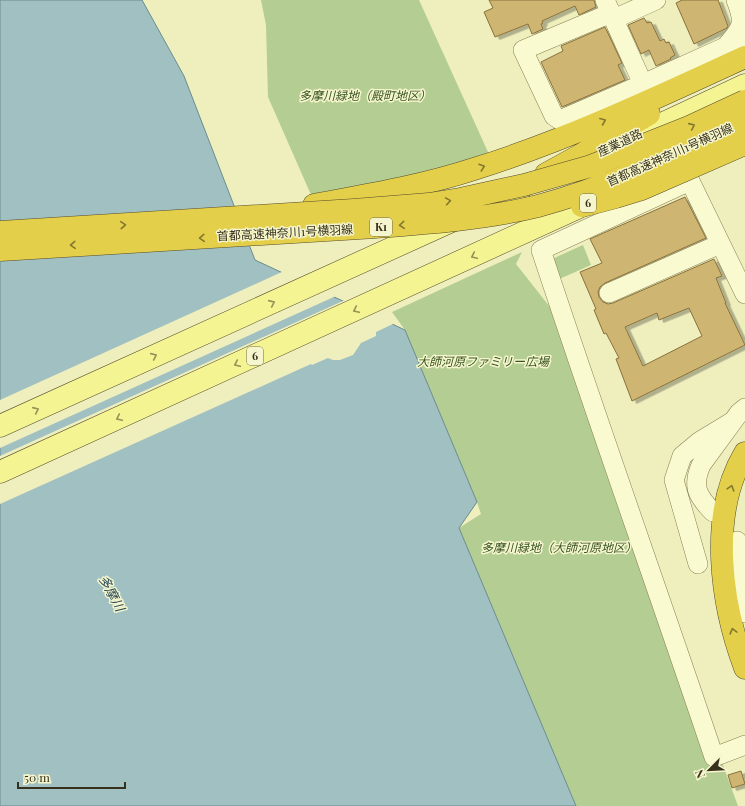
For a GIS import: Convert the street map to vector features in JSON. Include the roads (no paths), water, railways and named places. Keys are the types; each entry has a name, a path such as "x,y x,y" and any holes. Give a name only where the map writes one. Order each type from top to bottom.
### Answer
{"highway":[{"path":"250,217 404,188 473,170 532,149 622,113 736,51"},
{"path":"495,197 546,174 651,113 745,68"},
{"name":"首都高速神奈川1号横羽線","path":"0,232 250,217 429,204 495,197 591,166 689,127 745,101"},
{"name":"首都高速神奈川1号横羽線","path":"0,250 430,223 508,212 536,206 594,189 666,159 745,122"},
{"path":"430,223 486,222 545,215 642,189 745,144"},
{"path":"745,453 734,476 727,499 723,523 722,545 725,588 730,620 737,648 745,668"}],"main road":[{"name":"産業道路","path":"0,426 495,197 648,130 745,85"},
{"name":"6","path":"0,472 509,240 745,130"}],"street":[{"path":"656,0 610,11 523,50 554,116 560,120 643,84 736,51 745,38"},
{"path":"736,0 742,12 742,23 736,51"},
{"path":"610,11 643,84"},
{"path":"648,130 667,167 688,177 720,244 738,268 745,294"},
{"path":"690,181 541,250 587,390 665,611 714,757 745,745"},
{"path":"609,294 720,244"},
{"path":"713,512 703,502 696,487 697,474 701,465 739,414"},
{"path":"698,564 674,480 682,456 700,441 739,414"},
{"path":"737,541 741,600 745,613"}],"water":[{"name":"多摩川","path":"0,0 142,0 184,76 255,260 405,330 477,502 459,528 576,806 0,806"}],"park label":[{"name":"多摩川緑地（殿町地区）","path":"365,96"},
{"name":"大師河原ファミリー広場","path":"483,362"},
{"name":"多摩川緑地（大師河原地区）","path":"559,548"}]}
